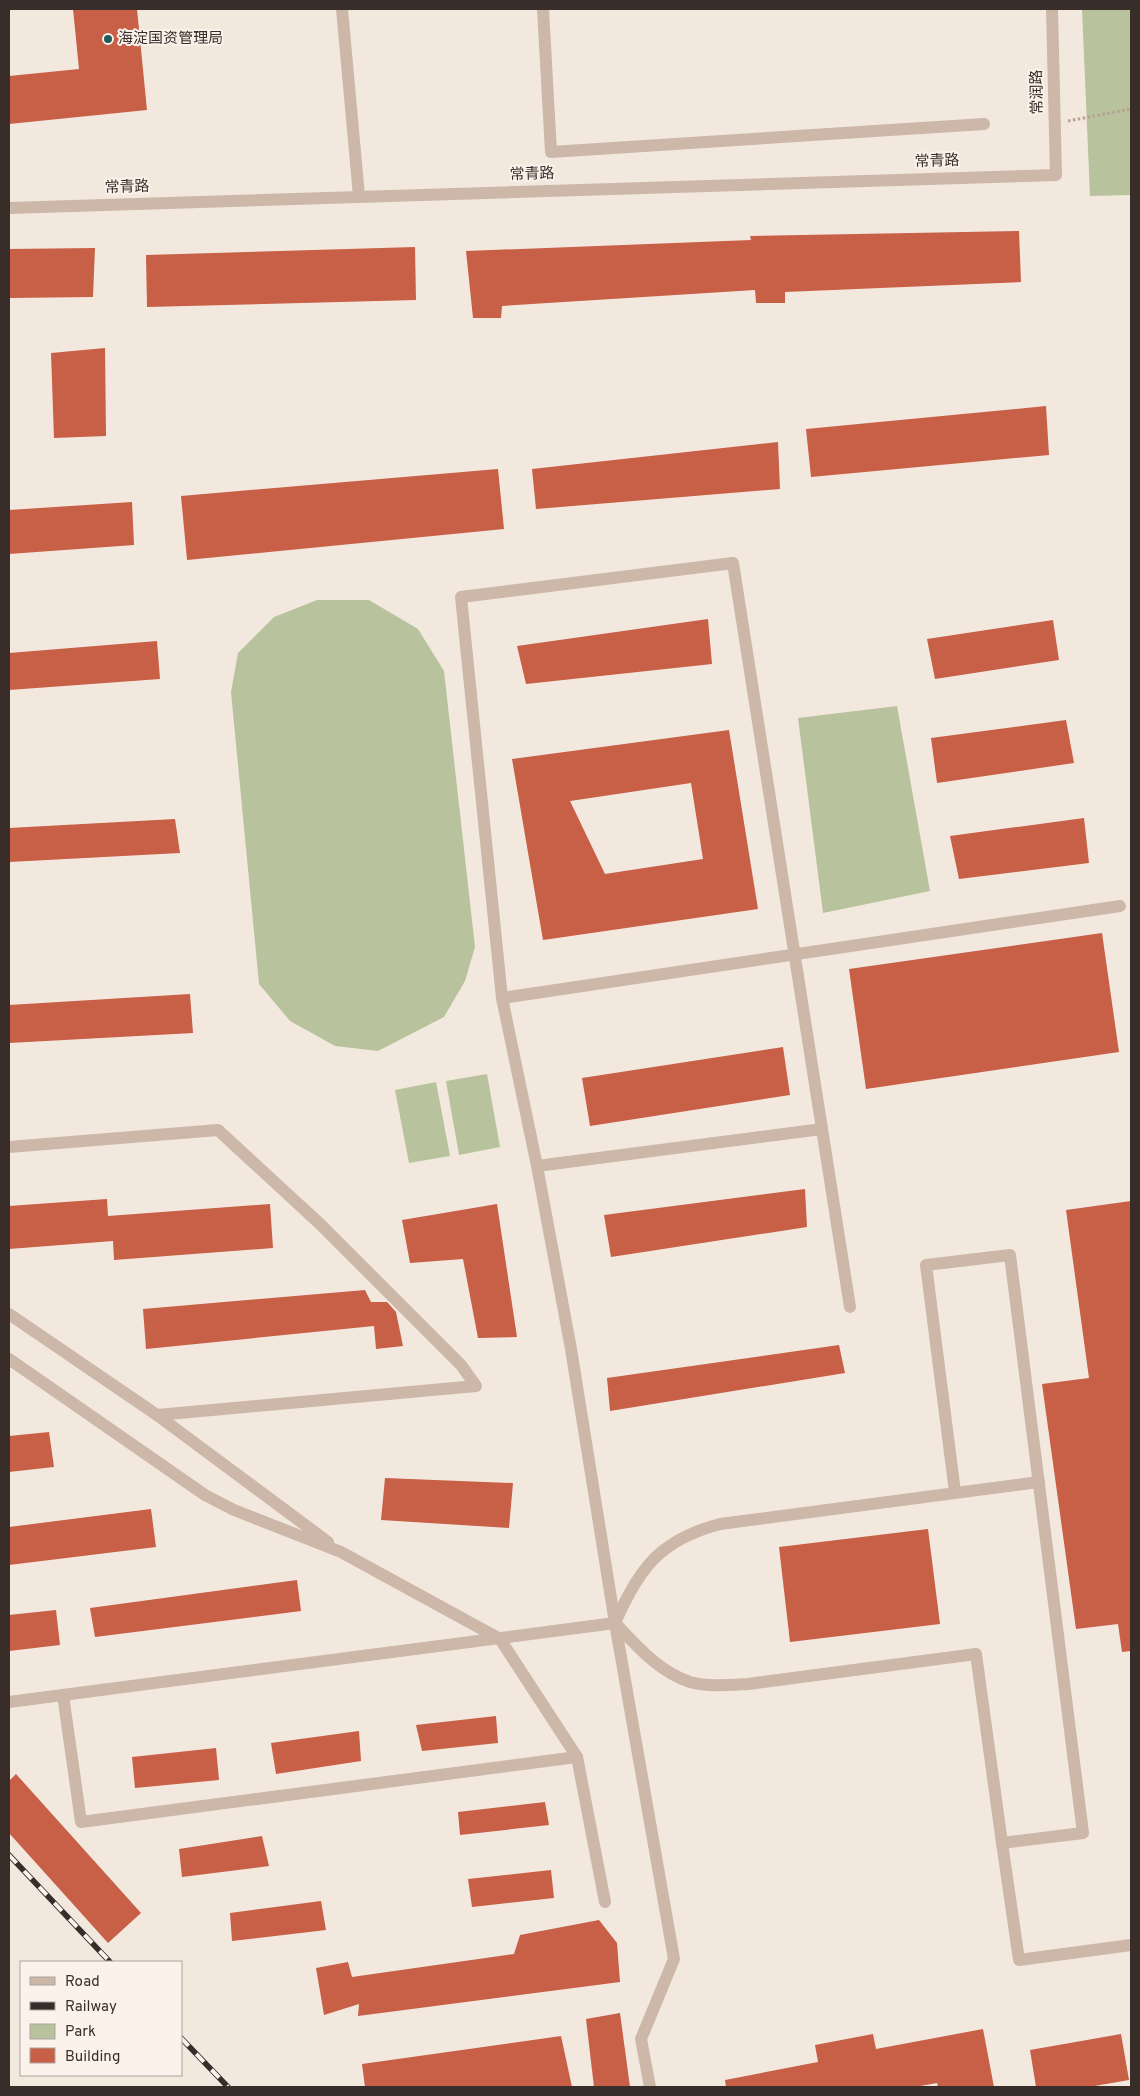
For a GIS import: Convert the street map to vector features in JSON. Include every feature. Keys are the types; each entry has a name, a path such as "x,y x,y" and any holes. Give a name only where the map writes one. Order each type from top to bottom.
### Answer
{"street":[{"path":"342,9 359,196"},
{"path":"543,9 551,152 984,124"},
{"name":"常润路","path":"1052,9 1056,175"},
{"name":"常青路","path":"9,208 1056,175"},
{"path":"650,2087 641,2039 674,1959 615,1623 571,1349 537,1166 502,998 461,597 733,563 850,1307"},
{"path":"502,998 1120,906"},
{"path":"537,1166 822,1128"},
{"path":"9,1147 218,1130 320,1224 461,1365 476,1386 157,1415"},
{"path":"955,1492 926,1265 1010,1255 1083,1833 1002,1843"},
{"path":"9,1314 157,1415 341,1552"},
{"path":"9,1359 205,1495 234,1510 341,1552 500,1639 577,1757 605,1902"},
{"path":"615,1623 630,1589 650,1564 670,1544 692,1531 720,1524 1039,1482"},
{"path":"9,1702 615,1623"},
{"path":"615,1623 645,1654 665,1670 691,1682 715,1685 748,1684 976,1654 1018,1960 1131,1945"},
{"path":"63,1695 81,1822 577,1757"}],"path":[{"path":"1055,124 1131,109"}],"green space":[{"path":"1082,9 1131,9 1131,195 1090,196"},
{"path":"317,600 369,600 418,629 444,671 475,947 465,981 444,1017 378,1051 335,1046 290,1021 259,984 231,692 238,653 274,617"},
{"path":"897,706 930,891 823,913 798,718"},
{"path":"487,1074 500,1147 459,1155 446,1081"},
{"path":"436,1082 450,1156 409,1163 395,1090"}],"building":[{"name":"海淀国资管理局","path":"73,9 137,9 147,110 9,124 9,76 79,69"},
{"path":"1019,231 1021,282 785,292 785,303 756,303 755,290 502,306 501,318 473,318 466,251 751,240 750,236"},
{"path":"415,247 416,300 147,307 146,255"},
{"path":"95,248 93,297 9,298 9,249"},
{"path":"105,348 106,436 54,438 51,353"},
{"path":"1046,406 1049,455 811,477 806,429"},
{"path":"778,442 780,489 536,509 532,469"},
{"path":"498,469 504,529 187,560 181,496"},
{"path":"132,502 134,545 9,554 9,510"},
{"path":"708,619 712,664 526,684 517,646"},
{"path":"1053,620 1059,660 935,679 927,639"},
{"path":"157,641 160,679 9,690 9,653"},
{"path":"1066,720 1074,763 937,783 931,738"},
{"path":"729,730 758,909 543,940 512,759","holes":["691,783 703,859 605,874 570,801"]},
{"path":"1084,818 1089,863 959,879 950,836"},
{"path":"175,819 180,853 9,862 9,828"},
{"path":"1102,933 1119,1052 866,1089 849,969"},
{"path":"190,994 193,1033 9,1043 9,1005"},
{"path":"783,1047 790,1095 590,1126 582,1078"},
{"path":"805,1189 807,1227 611,1257 604,1215"},
{"path":"107,1199 108,1216 270,1204 273,1248 114,1260 113,1241 9,1249 9,1206"},
{"path":"1131,1201 1131,1651 1122,1652 1118,1624 1076,1629 1042,1384 1089,1378 1066,1210"},
{"path":"497,1204 517,1337 478,1338 463,1259 410,1263 402,1220"},
{"path":"365,1290 371,1302 387,1302 396,1312 403,1346 376,1349 374,1326 146,1349 143,1309"},
{"path":"839,1345 845,1373 610,1411 607,1378"},
{"path":"49,1432 54,1467 9,1472 9,1436"},
{"path":"385,1478 513,1483 509,1528 381,1520"},
{"path":"151,1509 156,1547 9,1565 9,1527"},
{"path":"928,1529 940,1624 790,1642 779,1547"},
{"path":"297,1580 301,1611 95,1637 90,1608"},
{"path":"56,1610 60,1645 9,1651 9,1615"},
{"path":"496,1716 498,1743 422,1751 416,1725"},
{"path":"359,1731 361,1761 276,1774 271,1743"},
{"path":"216,1748 219,1780 135,1788 132,1757"},
{"path":"16,1774 141,1913 108,1943 9,1833 9,1781"},
{"path":"545,1802 549,1825 460,1835 458,1812"},
{"path":"262,1836 269,1866 182,1877 179,1849"},
{"path":"551,1870 554,1898 472,1907 468,1879"},
{"path":"321,1901 326,1930 232,1941 230,1913"},
{"path":"599,1920 617,1943 620,1982 358,2016 359,2004 324,2015 316,1968 348,1962 352,1977 514,1954 520,1935"},
{"path":"620,2013 630,2087 594,2087 586,2019"},
{"path":"983,2029 994,2087 938,2087 937,2083 915,2087 726,2087 725,2080 818,2062 815,2045 873,2034 876,2049"},
{"path":"1121,2034 1129,2080 1089,2087 1036,2087 1030,2050"},
{"path":"561,2036 572,2087 365,2087 362,2064"}],"railway":[{"path":"9,1855 109,1961"},
{"path":"182,2039 228,2087"}],"place":[{"name":"海淀国资管理局","path":"108,39"}]}
